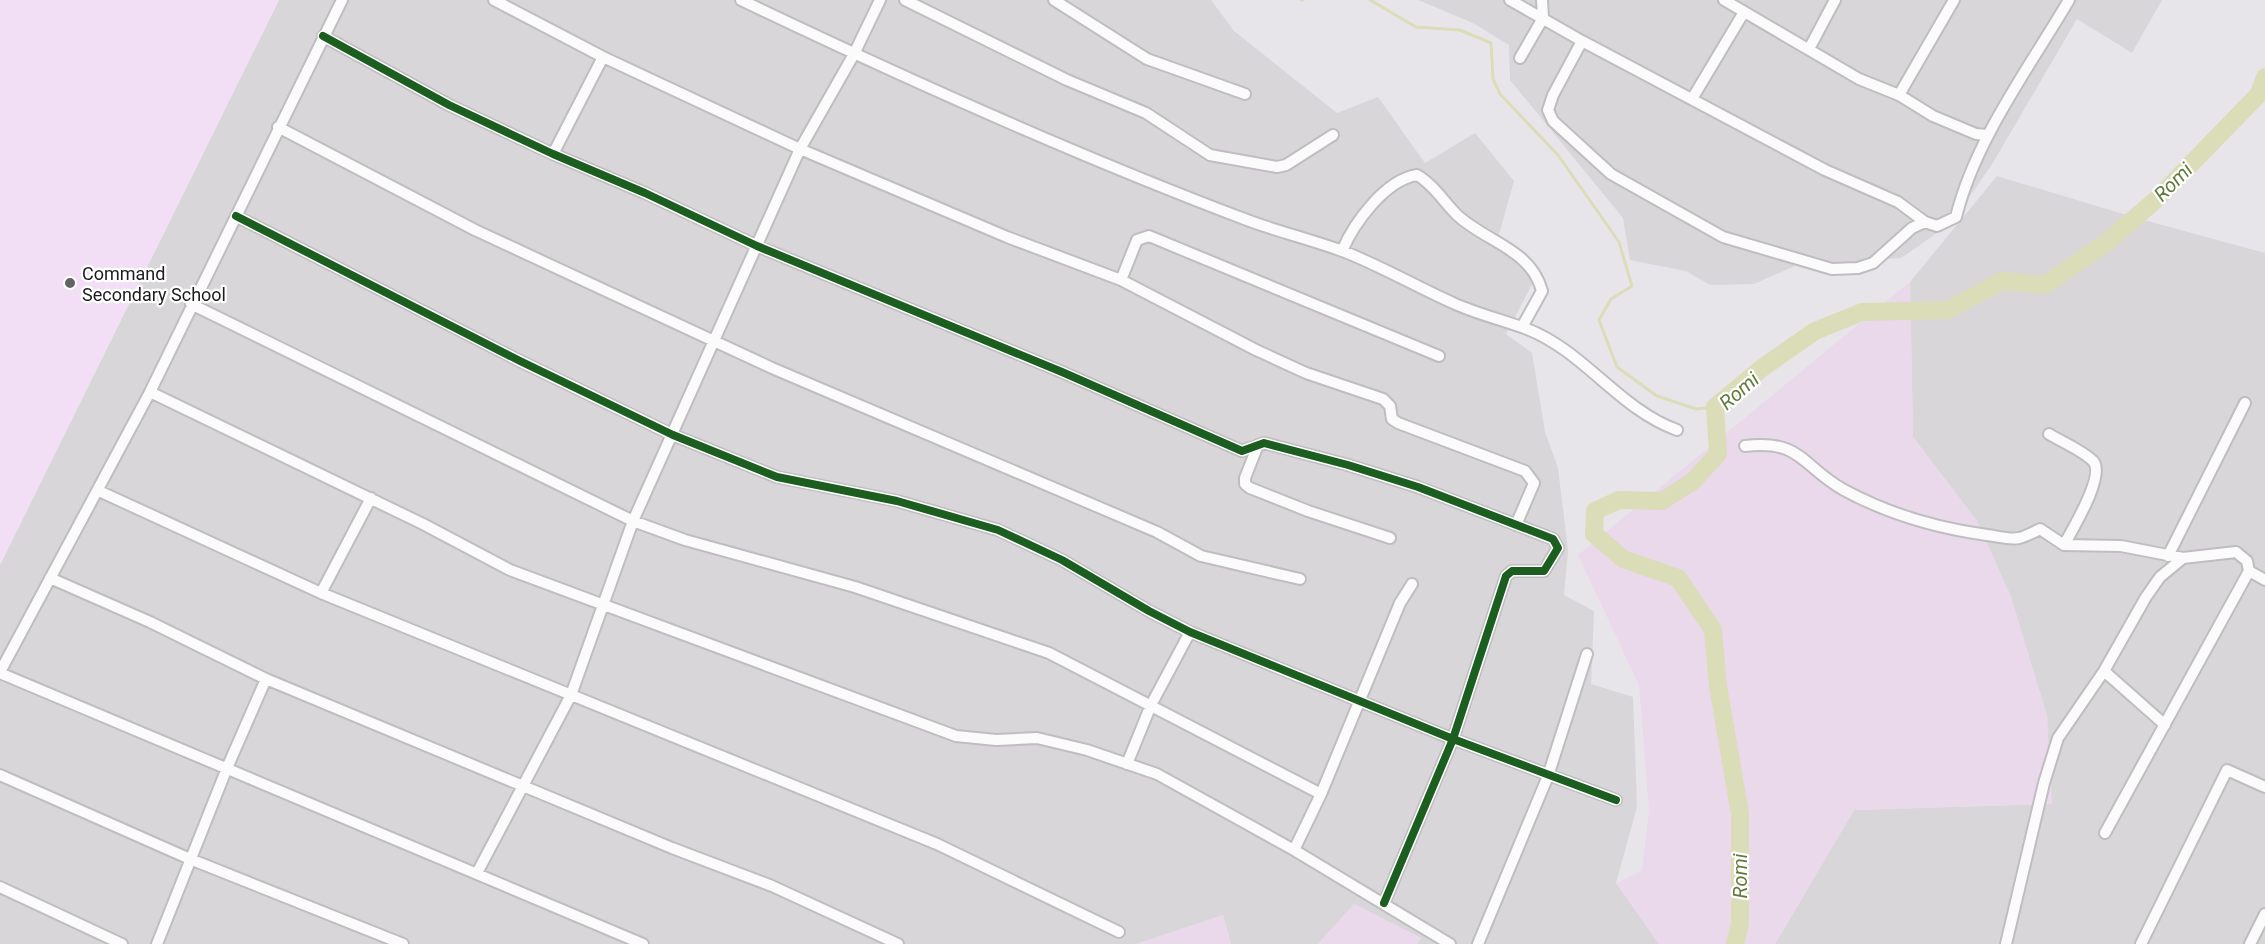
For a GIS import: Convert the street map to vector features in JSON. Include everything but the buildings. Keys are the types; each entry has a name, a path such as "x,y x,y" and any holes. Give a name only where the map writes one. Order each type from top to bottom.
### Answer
{"street":[{"path":"342,0 191,304 150,392 0,673 643,944"},
{"path":"494,0 603,57 800,149 1007,237 1121,280 1276,360 1306,373 1383,399 1390,406 1392,419 1398,423 1525,471 1534,483 1516,525"},
{"path":"741,0 854,54 1238,216 1342,251 1387,269 1454,304 1522,327 1565,350 1620,397 1657,423 1677,430"},
{"path":"477,873 525,786 571,695 633,521 800,149 854,54 880,0"},
{"path":"905,0 1066,80 1146,113 1210,155 1277,167 1286,165 1332,135"},
{"path":"1054,0 1148,59 1245,94"},
{"path":"1510,0 1582,41 1826,170 1898,202 1925,222 1936,226 1956,217 1962,194 1987,135 2069,0"},
{"path":"1520,58 1543,18 1542,0"},
{"path":"1724,0 1859,79 1899,95 1933,116 1976,134 1987,135"},
{"path":"1809,49 1836,0"},
{"path":"1899,95 1954,0"},
{"path":"1692,99 1744,12"},
{"path":"324,36 449,105 553,154 645,193 758,246 1062,372 1242,451 1264,443 1348,465 1418,487 1553,539 1558,548 1544,571 1512,571 1506,576 1453,739 1384,903"},
{"path":"1582,41 1552,95 1548,110 1553,121 1611,174 1723,237 1832,268 1858,268 1873,263 1912,228 1925,222"},
{"path":"553,154 603,57"},
{"path":"278,127 475,230 715,342 1157,532 1201,556 1300,579"},
{"path":"1342,251 1359,216 1381,196 1417,175 1459,217 1518,255 1534,269 1542,291 1522,327"},
{"path":"236,216 519,361 673,435 777,477 897,501 998,530 1062,560 1190,632 1453,739 1616,800"},
{"path":"1121,280 1137,240 1141,236 1149,236 1439,356"},
{"path":"191,304 633,521 685,540 855,587 1049,653 1321,794"},
{"path":"150,392 370,498 510,570 603,606 956,736 996,740 1037,738 1087,750 1157,774 1294,850 1450,944"},
{"path":"2168,556 2245,403"},
{"path":"2049,434 2093,461 2097,470 2094,487 2064,546"},
{"path":"1744,447 1767,444 1787,449 1803,456 1842,489 1886,511 1951,531 2019,538 2040,529 2064,546 2121,546 2183,558 2236,552 2247,561 2249,571 2105,833"},
{"path":"1258,445 1245,478 1245,484 1250,488 1308,511 1390,538"},
{"path":"99,491 321,593 937,844 1119,932"},
{"path":"321,593 370,498"},
{"path":"2006,944 2050,757 2058,738 2104,671 2153,587 2160,577 2183,558"},
{"path":"2249,571 2265,580"},
{"path":"50,578 150,622 266,679 672,848 772,886 898,944"},
{"path":"1294,850 1321,794 1400,603 1412,584"},
{"path":"1127,764 1151,705 1190,632"},
{"path":"1478,944 1548,776 1587,654"},
{"path":"2104,671 2165,725"},
{"path":"157,944 227,768 266,679"},
{"path":"2141,944 2227,770 2265,787"},
{"path":"0,775 190,859 403,944"},
{"path":"0,887 122,944"},
{"path":"2250,944 2265,914"}],"shaded area":[{"name":"Command Secondary School","path":"0,0 279,0 0,565"},
{"path":"279,0 1211,0 1234,31 1337,113 1378,97 1425,163 1475,133 1514,181 1497,241 1536,277 1506,334 1532,353 1545,432 1558,468 1568,550 1564,595 1594,611 1591,684 1633,697 1637,807 1616,883 1659,944 1417,944 1421,938 1354,904 1318,944 1231,944 1223,915 1136,944 0,944 0,565"},
{"path":"1418,0 2162,0 2132,53 2077,19 1991,166 1950,224 1901,258 1795,266 1754,284 1710,285 1686,271 1630,260 1623,218 1510,80 1509,45 1473,23"},
{"path":"1997,176 2140,219 2265,253 2265,944 1775,944 1854,810 2051,804 2047,716 2011,597 1977,521 1913,437 1910,282"},
{"path":"1910,282 1913,437 1977,521 2011,597 2047,716 2052,804 1854,810 1775,944 1659,944 1616,883 1642,871 1649,810 1639,685 1578,555"},
{"path":"1354,904 1421,938 1417,944 1318,944"},
{"path":"1223,915 1231,944 1136,944"}],"waterway":[{"path":"1370,0 1416,27 1460,30 1491,43 1493,79 1500,94 1558,155 1619,242 1632,286 1611,299 1599,320 1617,367 1657,396 1696,409 1715,407"},
{"name":"Romi","path":"1735,944 1740,924 1740,814 1718,686 1713,630 1678,578 1623,559 1594,534 1595,511 1619,500 1662,501 1692,482 1718,454 1715,407 1762,368 1815,331 1862,312 1948,310 2002,281 2045,285 2107,242 2158,198 2259,94 2265,77"}],"cycle path":[{"path":"323,36 449,105 553,154 645,193 757,246 1062,372 1242,451 1264,443 1348,465 1418,487 1553,539 1558,548 1544,571 1512,571 1506,576 1453,739 1384,903"},
{"path":"236,216 520,361 673,435 777,477 897,501 998,530 1062,560 1190,632 1453,739 1616,800"}],"place":[{"name":"Command Secondary School","path":"70,283"}]}
